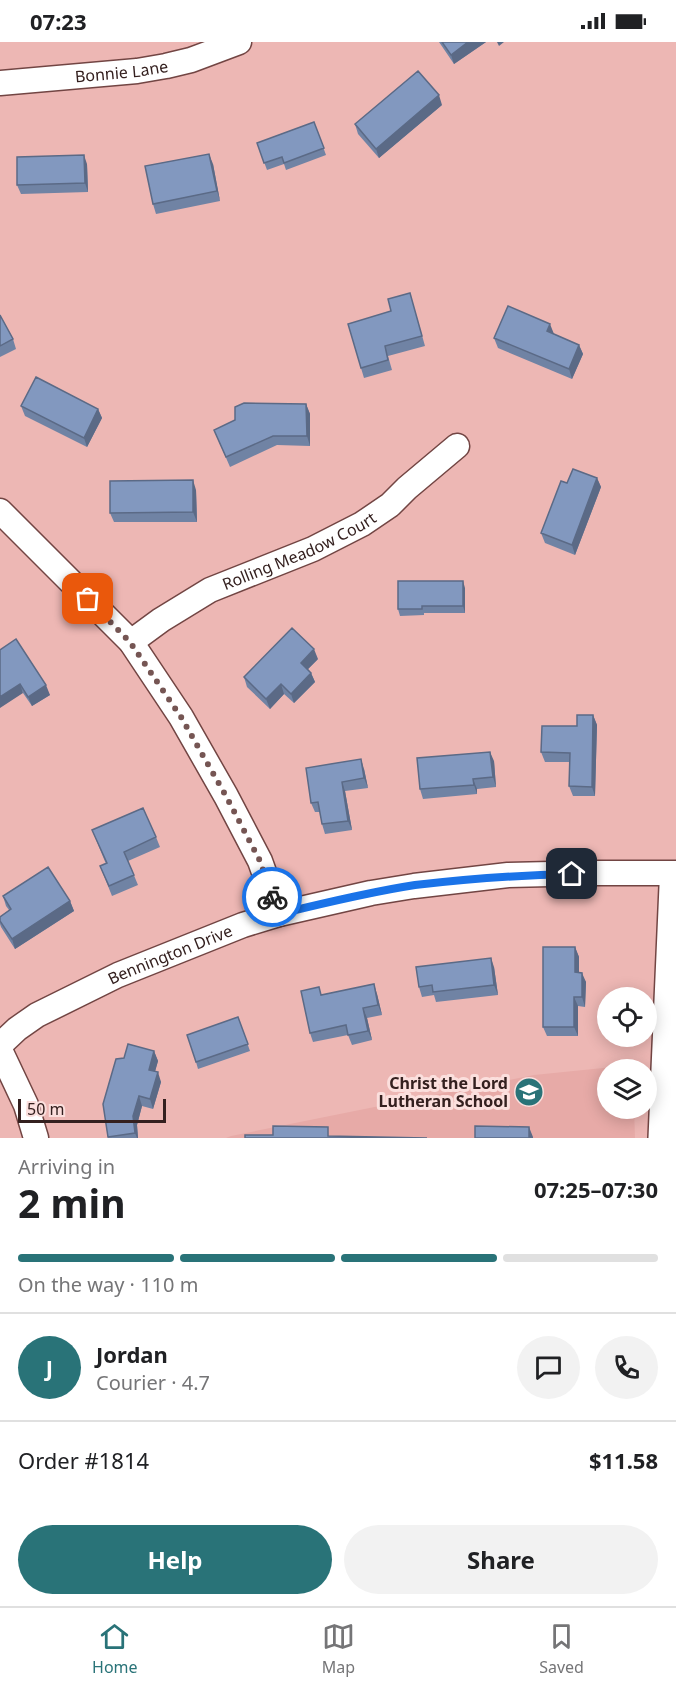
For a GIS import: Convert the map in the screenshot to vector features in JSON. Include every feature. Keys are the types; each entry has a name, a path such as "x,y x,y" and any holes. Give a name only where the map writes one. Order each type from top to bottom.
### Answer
{"street":[{"name":"Bonnie Lane","path":"0,83 156,68 191,60 239,42"},
{"name":"Rolling Meadow Court","path":"130,642 210,590 313,549 362,524 390,505 457,446"},
{"path":"0,511 130,642 181,717 226,796 260,861 279,914"},
{"name":"Bennington Drive","path":"0,1045 37,1015 118,975 243,925 279,914 370,893 508,875 676,873"},
{"path":"665,1138 676,886"},
{"path":"0,1050 26,1105 36,1138"}],"shaded area":[{"name":"Christ the Lord Lutheran School","path":"597,1069 597,1119 634,1119 635,1138 226,1138 231,1136 534,1075"}],"building":[{"path":"442,42 468,42 451,55"},
{"path":"418,71 439,95 376,149 355,124"},
{"path":"314,122 324,148 284,163 282,157 264,163 257,143"},
{"path":"209,154 217,191 153,204 145,166"},
{"path":"84,155 85,183 17,185 17,157"},
{"path":"410,293 422,336 385,346 388,360 361,368 348,324 391,311 388,299"},
{"path":"508,306 550,324 547,331 579,345 569,369 494,338"},
{"path":"0,315 13,339 0,346"},
{"path":"36,377 98,409 84,438 21,406"},
{"path":"244,403 306,404 307,436 273,436 226,457 214,430 235,420 235,407"},
{"path":"573,469 597,478 572,545 541,533 561,481 567,483"},
{"path":"193,480 193,512 110,513 110,481"},
{"path":"398,581 463,581 463,606 422,606 422,609 398,609"},
{"path":"292,628 314,649 301,663 311,673 291,694 281,684 266,699 244,677"},
{"path":"16,639 46,685 28,697 20,684 0,697 0,650"},
{"path":"577,715 593,715 592,787 569,786 570,753 541,752 542,726 577,726"},
{"path":"490,752 493,777 473,779 474,785 420,789 417,758"},
{"path":"361,759 364,778 342,782 348,821 322,824 318,802 311,803 306,768"},
{"path":"143,808 156,837 124,852 134,875 109,886 100,866 107,863 92,830"},
{"path":"48,867 70,901 12,939 0,921 0,917 11,909 3,896"},
{"path":"543,947 575,947 575,972 582,973 582,997 574,997 574,1027 543,1027"},
{"path":"491,958 494,985 433,992 432,985 419,987 416,967"},
{"path":"374,984 378,1005 363,1008 368,1031 348,1035 346,1025 310,1033 301,991 319,987 321,995"},
{"path":"238,1017 248,1044 196,1062 187,1035"},
{"path":"128,1044 154,1051 149,1070 158,1072 150,1099 139,1096 133,1116 135,1133 108,1137 103,1104 116,1059 124,1058"},
{"path":"273,1126 328,1127 328,1136 427,1138 245,1138 245,1135 273,1135"},
{"path":"475,1126 529,1127 529,1138 475,1138"}],"way so far":[{"path":"88,599 130,642 181,717 260,861 272,897"}],"place":[{"name":"Christ the Lord Lutheran School","path":"529,1092"}],"route":[{"path":"272,897 279,914 349,897 414,886 508,875 572,874"}]}
